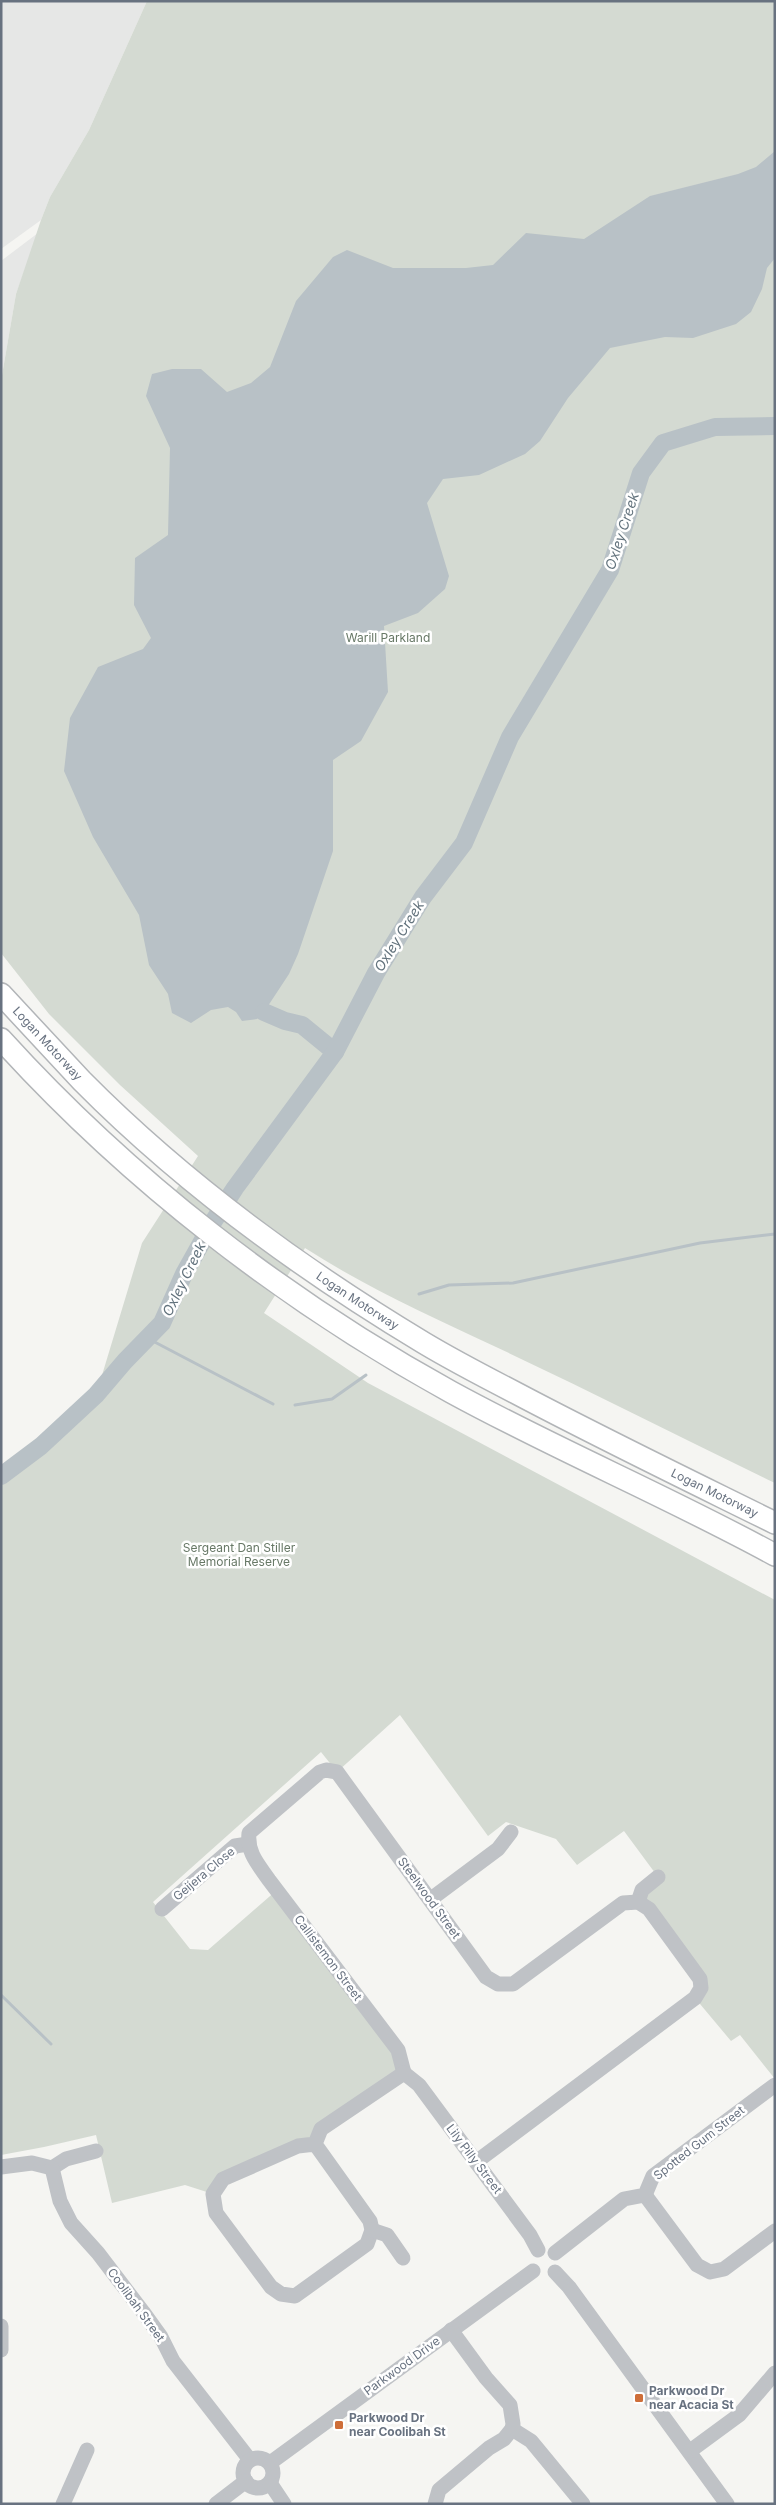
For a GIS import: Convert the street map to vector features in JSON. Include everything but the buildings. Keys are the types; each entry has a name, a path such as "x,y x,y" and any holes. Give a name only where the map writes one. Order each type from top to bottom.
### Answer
{"highway":[{"name":"Logan Motorway","path":"1,994 83,1082 184,1173 301,1263 434,1349 566,1420 775,1523"},
{"path":"1,1039 68,1107 166,1197 283,1287 367,1342 451,1392 775,1555"}],"street":[{"name":"Steelwood Street","path":"248,1844 249,1833 320,1772 326,1770 337,1772 486,1977 498,1984 513,1984 623,1903 638,1902"},
{"path":"431,1899 498,1849 510,1832"},
{"name":"Geijera Close","path":"162,1909 235,1846 248,1844"},
{"name":"Callistemon Street","path":"248,1844 250,1853 269,1880 398,2050 404,2073"},
{"path":"476,2162 695,1998 701,1988 700,1979 649,1909 638,1902 642,1890 658,1877"},
{"path":"315,2144 321,2129 404,2073"},
{"name":"Lily Pilly Street","path":"404,2073 419,2085 530,2235 538,2250"},
{"name":"Spotted Gum Street","path":"644,2195 653,2176 775,2085"},
{"path":"315,2144 370,2221 372,2230 367,2244 294,2296 281,2294 270,2287 216,2213 213,2194 223,2179 298,2146 315,2144"},
{"path":"1,2167 32,2163 52,2168 66,2159 96,2151"},
{"name":"Coolibah Street","path":"52,2168 60,2201 71,2223 98,2252 161,2337 173,2361 250,2460"},
{"path":"555,2253 624,2199 644,2195 697,2265 710,2272 724,2269 775,2231"},
{"path":"372,2230 387,2235 403,2258"},
{"path":"547,2249 555,2253 559,2263 555,2272 546,2276 534,2270 531,2260 538,2250 547,2249"},
{"name":"Parkwood Drive","path":"270,2462 534,2270"},
{"path":"555,2272 569,2287 727,2504"},
{"path":"1,2326 1,2350"},
{"path":"433,2503 439,2490 489,2448 504,2439 512,2429 514,2419 510,2405 486,2378 451,2330"},
{"path":"690,2451 739,2415 775,2373"},
{"path":"512,2429 531,2441 583,2504"},
{"path":"63,2504 87,2450"},
{"path":"259,2457 270,2462 274,2472 270,2483 258,2488 246,2481 243,2470 250,2460 259,2457"},
{"path":"216,2504 246,2481"},
{"path":"270,2483 284,2504"}],"shaded area":[{"path":"1,1 147,1 89,130 50,197 41,220 1,249"},
{"path":"775,151 775,258 767,268 762,289 751,312 736,324 693,338 665,337 610,348 568,398 540,441 525,454 479,475 443,479 427,503 449,576 445,589 418,613 384,626 388,692 361,741 333,760 333,851 298,954 289,974 264,1012 257,1019 242,1021 236,1012 228,1007 211,1010 191,1023 172,1013 168,994 149,965 139,915 93,837 64,771 70,718 98,667 143,649 151,638 134,605 135,558 168,535 170,448 146,396 152,374 172,369 201,369 227,392 251,383 270,367 296,301 333,257 347,250 393,268 466,268 493,265 526,233 584,239 650,196 738,174 756,167"},
{"path":"38,233 16,294 1,381 1,261"}],"green space":[{"name":"Warill Parkland","path":"147,1 775,1 775,1483 566,1380 399,1301 305,1248 264,1313 368,1383 775,1600 775,2079 740,2035 731,2041 695,1998 701,1988 638,1902 658,1877 624,1831 577,1865 556,1839 506,1822 488,1836 400,1715 337,1772 321,1752 153,1902 190,1949 208,1950 277,1890 398,2050 404,2073 321,2129 315,2144 223,2179 213,2194 185,2185 112,2203 96,2135 1,2155 1,1476 42,1446 96,1395 142,1243 198,1156 120,1085 49,1014 1,953 1,381 16,294 41,220 50,197 89,130"}],"waterway":[{"name":"Oxley Creek","path":"1,1476 41,1446 96,1395 125,1361 162,1323 184,1274 213,1222 235,1188 335,1052 376,973 423,897 464,843 510,737 610,570 641,473 663,443 715,427 775,426"},
{"path":"264,1012 285,1021 302,1025 335,1052"},
{"path":"419,1294 449,1285 513,1283 700,1243 775,1234"},
{"path":"147,1338 273,1404"},
{"path":"295,1405 332,1399 366,1375"},
{"path":"1,1995 51,2044"}],"place":[{"name":"Parkwood Dr near Acacia St","path":"639,2398"},
{"name":"Parkwood Dr near Coolibah St","path":"339,2425"}],"park label":[{"name":"Sergeant Dan Stiller Memorial Reserve","path":"239,1555"}]}
